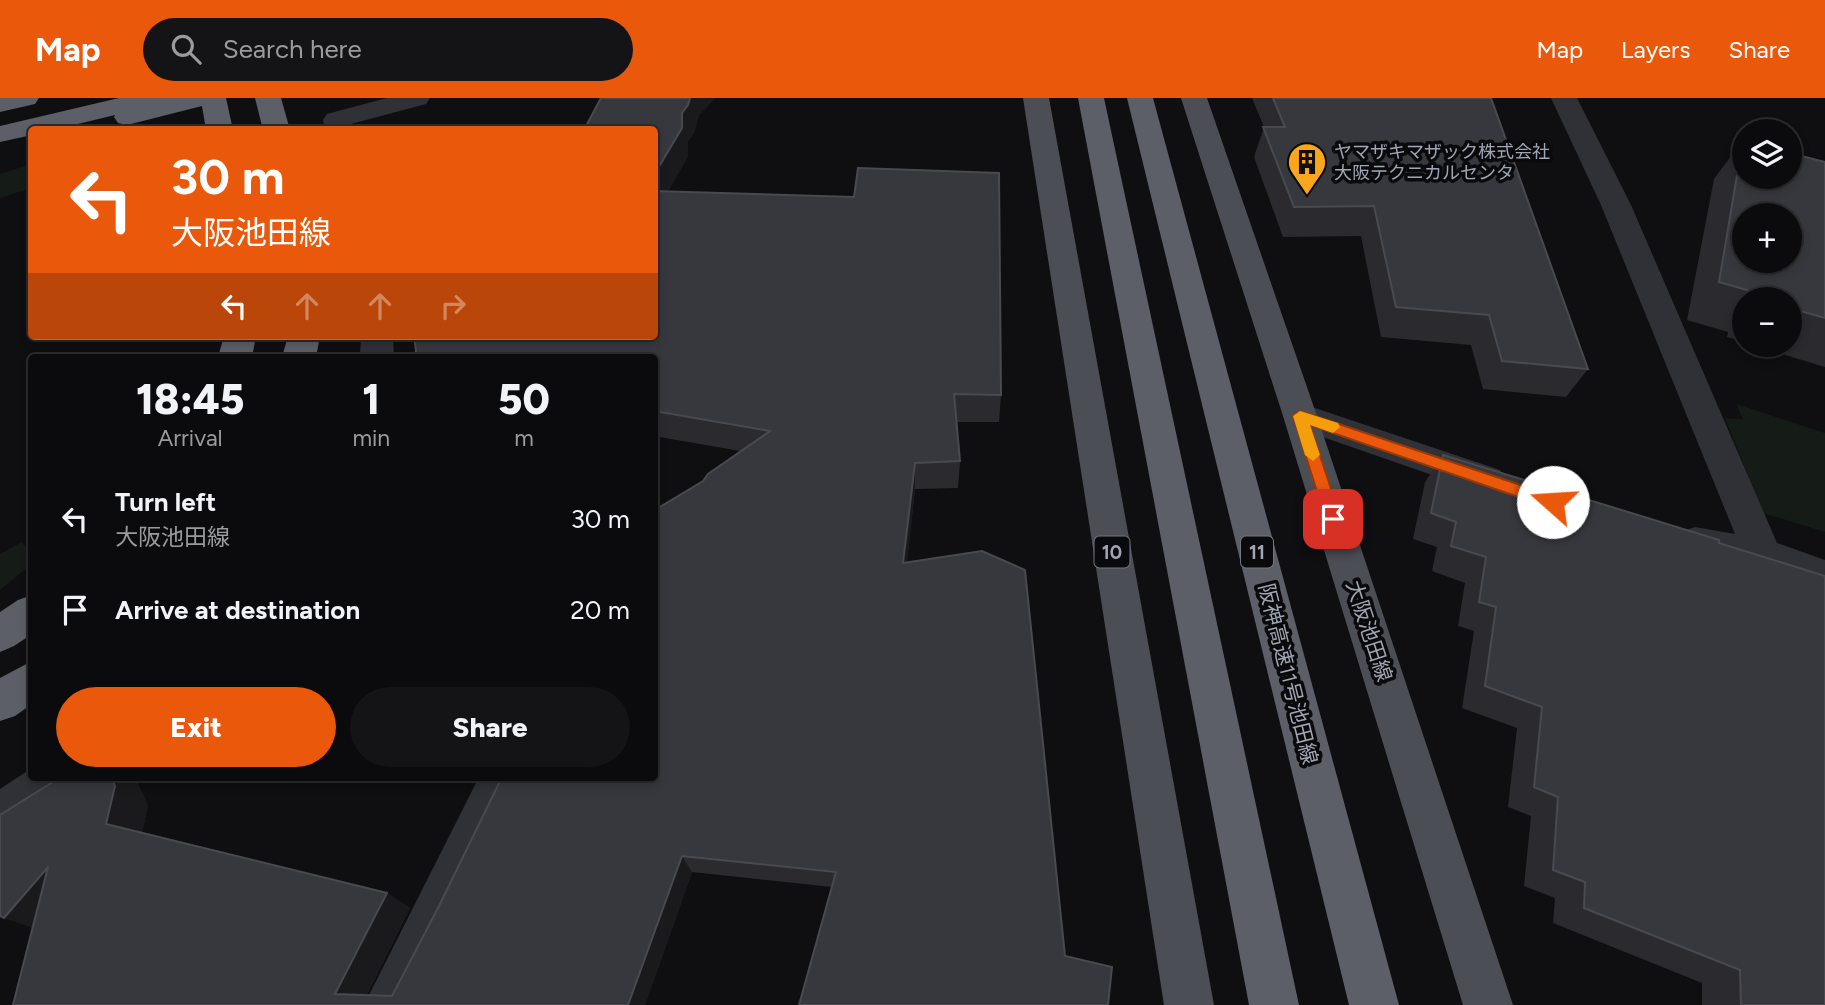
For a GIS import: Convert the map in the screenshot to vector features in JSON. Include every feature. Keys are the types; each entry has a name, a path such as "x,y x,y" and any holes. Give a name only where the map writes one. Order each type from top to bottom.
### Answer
{"highway":[{"path":"0,104 26,98"},
{"path":"88,126 108,115 152,98"},
{"path":"45,126 204,98"},
{"path":"213,98 219,126"},
{"path":"268,98 275,126"},
{"path":"1091,98 1274,1005"},
{"name":"阪神高速11号池田線","path":"1140,98 1374,1005"},
{"path":"0,134 28,129"},
{"path":"0,151 28,144"},
{"path":"0,634 28,615"},
{"path":"0,702 28,683"}],"main road":[{"name":"10","path":"1036,98 1189,1005"},
{"name":"大阪池田線","path":"1194,98 1300,416 1488,1005"}],"street":[{"path":"338,126 336,120 417,98"},
{"path":"1564,98 1616,205 1762,554"},
{"path":"1300,416 1524,492"},
{"path":"1668,539 1762,554 1825,578"},
{"path":"0,814 51,781"},
{"path":"389,1005 500,781"}],"shaded area":[{"path":"28,165 28,189 0,198 0,174"},
{"path":"1736,404 1825,433 1825,532 1763,513 1725,418 1743,419"},
{"path":"22,542 28,551 28,567 0,590 0,554"}],"building":[{"path":"601,98 690,98 682,113 682,128 658,168 658,126 586,126"},
{"path":"1273,98 1491,98 1588,369 1502,361 1489,315 1396,307 1374,206 1294,207 1263,127 1285,127"},
{"path":"1802,156 1825,162 1825,318 1802,311 1802,287 1736,287 1719,282 1732,205 1732,273 1802,273 1802,203 1732,203 1735,189 1802,189"},
{"path":"858,168 999,173 1001,395 954,394 960,461 915,463 903,563 982,551 1025,570 1065,956 1112,967 1108,1005 799,1005 836,872 682,856 628,1005 13,1005 48,867 4,918 0,916 0,815 55,781 113,781 115,786 106,824 387,893 335,994 392,996 500,781 658,781 658,511 770,431 658,412 658,354 414,354 415,340 658,340 658,191 854,197"},
{"path":"1443,455 1719,540 1719,543 1825,576 1825,1005 1741,1005 1740,970 1584,908 1585,882 1553,870 1558,797 1534,787 1542,707 1485,686 1496,607 1479,602 1486,557 1451,546 1456,522 1431,513"}],"slow traffic":[{"path":"1313,455 1300,416 1333,427"}],"place":[{"name":"ヤマザキマザック株式会社 大阪テクニカルセンタ","path":"1307,196"}],"route":[{"path":"1333,519 1300,416 1553,502"}]}
